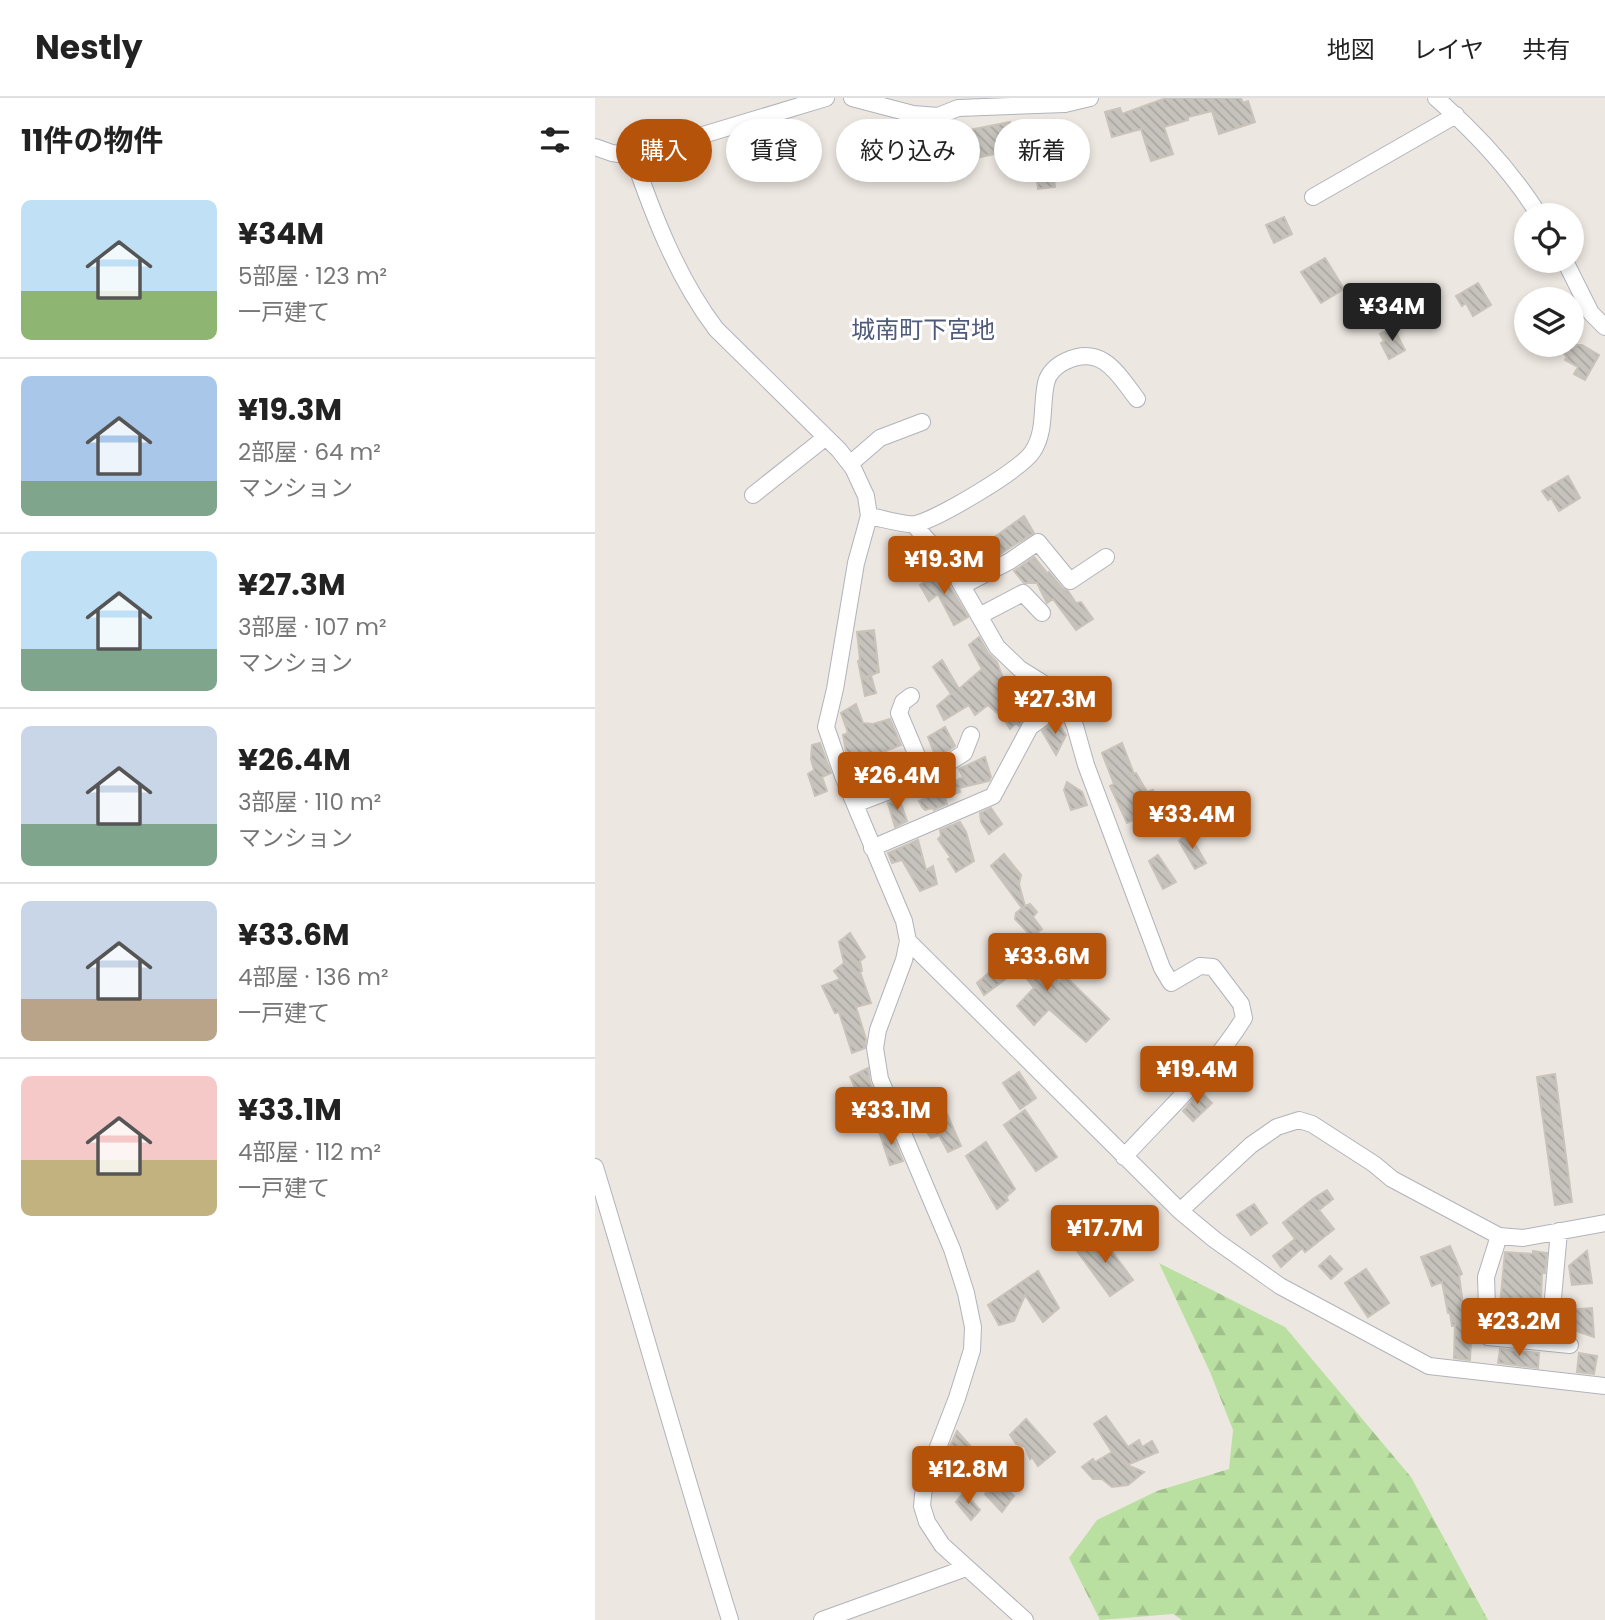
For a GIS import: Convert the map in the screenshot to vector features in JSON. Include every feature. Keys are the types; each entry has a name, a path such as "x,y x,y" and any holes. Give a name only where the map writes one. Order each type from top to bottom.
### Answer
{"street":[{"path":"712,132 826,98"},
{"path":"852,98 913,114 938,116 958,108 1065,104 1090,98"},
{"path":"1436,98 1456,115 1531,203"},
{"path":"1313,197 1456,115"},
{"path":"595,147 616,154"},
{"path":"643,182 674,258 698,307 716,329 826,437 850,464 866,496 869,516 856,564 835,690 826,727 872,848 904,921 908,941 904,960 878,1030 875,1048 880,1079 952,1250 966,1293 973,1327 972,1350 925,1481 922,1506 932,1532 966,1568 1025,1620"},
{"path":"1571,273 1591,313 1605,327"},
{"path":"869,516 914,525 987,488 1032,453 1040,436 1046,380 1058,365 1080,355 1099,358 1114,368 1137,399"},
{"path":"850,464 880,438 922,422"},
{"path":"753,495 826,437"},
{"path":"914,525 950,565 997,647 1020,669 1057,692 1065,702 1095,790 1171,983 1200,966 1213,967 1241,1004 1244,1018 1208,1066 1124,1157"},
{"path":"962,586 1010,561 1038,542 1070,581 1106,557"},
{"path":"979,616 1023,593 1042,613"},
{"path":"911,696 903,702 899,713 926,777"},
{"path":"872,848 993,796 1030,727 1065,702"},
{"path":"855,804 926,777 964,753 971,735"},
{"path":"908,941 1180,1211 1280,1286 1429,1366 1605,1385"},
{"path":"1180,1211 1251,1145 1277,1127 1299,1120 1312,1124 1374,1164 1392,1179 1499,1236 1523,1238 1605,1223"},
{"path":"595,1167 643,1324 668,1420 730,1620"},
{"path":"1549,1343 1559,1231"},
{"path":"1499,1236 1486,1277 1488,1337 1570,1345"},
{"path":"822,1620 966,1568"}],"green space":[{"path":"1159,1263 1285,1327 1411,1477 1488,1620 1182,1620 1173,1614 1100,1620 1069,1558 1097,1520 1157,1491 1229,1469 1233,1430 1210,1372"}],"building":[{"path":"1166,98 1241,98 1243,103 1248,101 1255,122 1219,134 1212,111 1188,117 1188,120 1164,127 1173,154 1151,161 1141,129 1112,137 1105,112 1120,108 1122,114"},
{"path":"994,125 994,154 980,157 980,128"},
{"path":"1037,182 1054,182 1055,187 1038,189"},
{"path":"1284,217 1292,234 1274,243 1266,225"},
{"path":"1325,258 1344,289 1321,303 1301,272"},
{"path":"1478,283 1491,305 1473,316 1466,303 1462,306 1456,296"},
{"path":"1393,327 1405,350 1389,359 1381,343 1384,341 1380,334"},
{"path":"1584,346 1599,355 1585,380 1574,374 1578,367 1565,360 1567,357 1584,357"},
{"path":"1568,476 1580,498 1559,511 1551,498 1548,500 1542,491"},
{"path":"1024,516 1034,533 1000,554 989,541"},
{"path":"986,543 992,558 973,568 964,553 975,545 978,550"},
{"path":"1034,557 1062,588 1068,591 1076,603 1081,602 1093,619 1076,630 1053,599 1047,603 1037,583 1024,583 1014,571"},
{"path":"940,570 968,617 954,625 938,594 929,601 920,585"},
{"path":"874,630 879,672 864,678 871,676 876,693 865,696 858,661 857,632"},
{"path":"979,637 997,662 1004,681 998,685 1013,704 1030,688 1039,693 1046,702 1024,718 1019,726 1016,723 1010,729 1004,719 988,705 975,715 969,705 944,720 937,706 951,694 933,667 942,660 959,689 982,669 969,645"},
{"path":"856,704 863,723 873,724 890,719 901,745 883,752 892,779 877,784 867,763 854,768 846,752 843,735 848,733 841,713"},
{"path":"1056,721 1066,735 1056,755 1042,731"},
{"path":"945,727 955,746 936,758 928,737"},
{"path":"820,743 831,773 822,777 827,791 815,796 808,774 814,770 811,759 812,745"},
{"path":"1122,743 1134,774 1136,773 1147,792 1153,790 1159,808 1127,823 1110,786 1114,784 1102,753"},
{"path":"985,757 991,777 989,781 959,788 960,792 945,798 947,804 934,810 925,810 922,807 919,801 925,798 924,793 939,785 941,789 963,777 959,769"},
{"path":"1067,782 1082,792 1087,805 1071,810 1064,790"},
{"path":"899,798 907,821 895,827 888,803"},
{"path":"991,808 1002,824 989,834 981,822 980,813"},
{"path":"960,822 966,832 974,861 956,872 948,859 951,858 938,839 941,836 940,830"},
{"path":"1188,832 1206,863 1195,869 1179,841"},
{"path":"918,840 926,870 933,866 937,884 920,891 902,860 892,863 888,853"},
{"path":"1004,854 1021,875 1019,884 1025,906 1030,904 1037,912 1033,917 1042,929 1032,937 1015,919 1016,913 1022,908 991,866"},
{"path":"1158,855 1176,882 1163,889 1149,861"},
{"path":"850,933 865,957 860,961 860,972 871,1003 856,1007 866,1039 865,1048 852,1053 839,1012 835,1013 822,986 840,979 834,971 844,963 839,942"},
{"path":"1030,942 1059,982 1065,976 1109,1019 1086,1042 1049,1009 1034,1025 1017,1006 1034,988 1019,969 984,995 977,983 1014,951"},
{"path":"868,1068 870,1083 878,1102 864,1107 850,1077"},
{"path":"1019,1072 1036,1098 1020,1109 1003,1083"},
{"path":"1555,1074 1572,1202 1555,1205 1537,1077"},
{"path":"1200,1091 1212,1103 1193,1121 1183,1111"},
{"path":"1025,1110 1057,1157 1036,1171 1004,1125"},
{"path":"947,1114 961,1146 948,1152 939,1135 931,1138 921,1124"},
{"path":"890,1129 903,1161 890,1165 879,1131"},
{"path":"986,1142 1015,1189 1006,1197 1008,1200 997,1209 966,1156"},
{"path":"1327,1190 1333,1199 1319,1210 1334,1229 1305,1252 1302,1248 1281,1267 1273,1256 1295,1239 1283,1223"},
{"path":"1254,1204 1267,1223 1251,1235 1237,1215"},
{"path":"1099,1234 1133,1280 1110,1296 1077,1251"},
{"path":"1450,1246 1462,1274 1459,1276 1468,1339 1471,1339 1470,1360 1454,1358 1455,1325 1452,1326 1448,1313 1442,1282 1432,1286 1421,1257"},
{"path":"1533,1251 1547,1253 1545,1273 1542,1273 1540,1328 1498,1327 1505,1252 1533,1254"},
{"path":"1587,1251 1592,1283 1572,1285 1569,1266"},
{"path":"1330,1256 1342,1269 1331,1279 1319,1266"},
{"path":"1366,1269 1389,1303 1368,1317 1345,1283"},
{"path":"1038,1271 1059,1308 1043,1322 1025,1295 1014,1321 999,1325 988,1305"},
{"path":"1592,1308 1594,1337 1568,1328 1567,1310"},
{"path":"1500,1349 1539,1353 1538,1368 1498,1363"},
{"path":"1579,1353 1597,1356 1594,1374 1577,1372"},
{"path":"1106,1416 1128,1447 1139,1440 1142,1447 1152,1441 1158,1452 1127,1465 1144,1472 1128,1485 1112,1487 1102,1479 1093,1479 1082,1467 1093,1459 1095,1462 1112,1452 1094,1424"},
{"path":"1026,1419 1055,1452 1038,1466 1032,1457 1030,1459 1025,1447 1016,1444 1010,1435"},
{"path":"957,1431 972,1448 961,1459 949,1448"},
{"path":"996,1480 1014,1496 1002,1512 985,1494"},
{"path":"964,1492 980,1510 971,1520 956,1502"}],"district":[{"name":"城南町下宮地","path":"923,330"}]}
